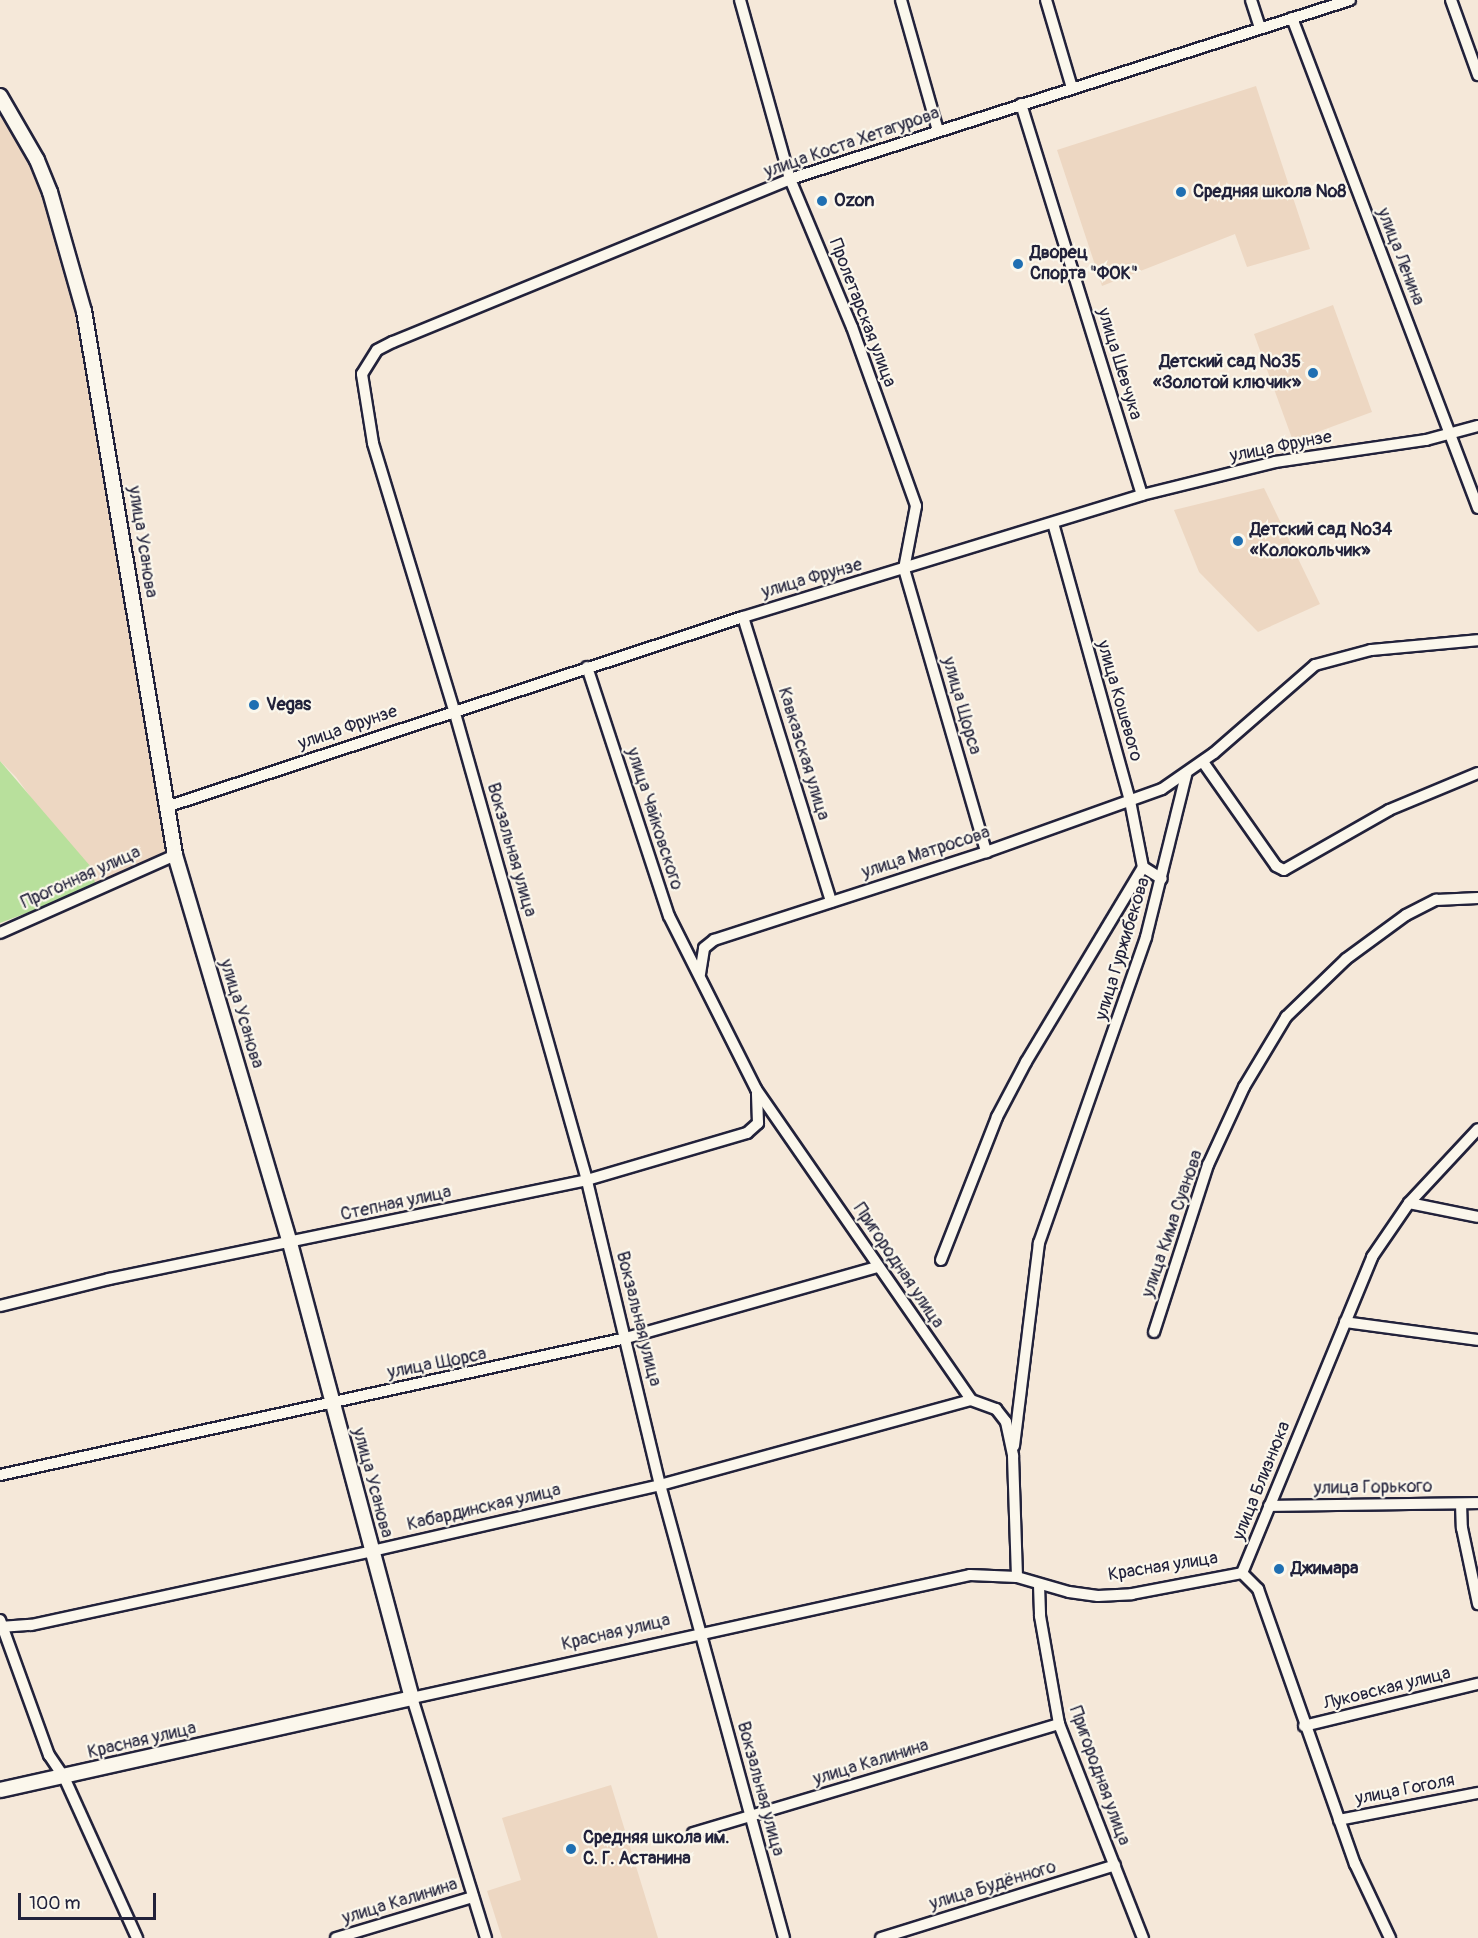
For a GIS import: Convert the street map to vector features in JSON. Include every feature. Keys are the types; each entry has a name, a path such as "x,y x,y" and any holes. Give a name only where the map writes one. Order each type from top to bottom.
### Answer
{"main road":[{"name":"улица Усанова","path":"0,96 45,182 84,311 175,855 290,1243 412,1698"},
{"name":"Красная улица","path":"0,1790 412,1698"}],"street":[{"name":"Пролетарская улица","path":"740,0 790,179 854,332 916,506 904,569"},
{"path":"901,0 938,131"},
{"path":"1046,0 1072,88"},
{"path":"1251,0 1260,28"},
{"name":"улица Коста Хетагурова","path":"377,350 790,179 1350,0"},
{"path":"1451,0 1478,75"},
{"name":"улица Ленина","path":"1292,18 1478,508"},
{"name":"улица Шевчука","path":"1021,104 1142,495"},
{"name":"Вокзальная улица","path":"377,350 362,374 373,443 454,710 587,1180 660,1485 784,1938"},
{"name":"улица Фрунзе","path":"166,807 586,667 1142,495 1275,462 1478,426"},
{"name":"улица Кошевого","path":"1053,523 1130,801 1143,867"},
{"name":"улица Щорса","path":"904,569 986,852"},
{"name":"Кавказская улица","path":"743,617 831,902"},
{"path":"1186,775 1315,665 1371,650 1478,640"},
{"name":"улица Чайковского","path":"586,667 669,916 701,977"},
{"path":"1203,762 1276,866 1284,870 1389,810 1478,773"},
{"name":"улица Матросова","path":"701,977 700,960 704,948 714,940 986,852 1130,801 1186,775"},
{"name":"улица Гуржибекова","path":"1013,1456 1039,1243 1119,1022 1162,879 1186,775"},
{"name":"Прогонная улица","path":"0,933 175,855"},
{"path":"1143,867 1162,879"},
{"name":"улица Гуржибекова","path":"941,1260 997,1117 1143,867"},
{"name":"улица Кима Суанова","path":"1154,1332 1208,1165 1244,1087 1287,1017 1346,959 1406,915 1436,900 1478,898"},
{"name":"Пригородная улица","path":"701,977 756,1089 971,1400"},
{"name":"Степная улица","path":"0,1306 587,1180 747,1133 758,1123 760,1110 756,1089"},
{"name":"улица Близнюка","path":"1242,1573 1372,1257 1409,1203 1478,1129"},
{"path":"1409,1203 1478,1217"},
{"name":"улица Щорса","path":"0,1475 626,1338 877,1267"},
{"path":"1345,1322 1478,1340"},
{"path":"971,1400 996,1409 1005,1422 1013,1456 1017,1577"},
{"name":"Кабардинская улица","path":"1,1625 31,1624 372,1551 660,1485 971,1400"},
{"name":"улица Горького","path":"1269,1506 1478,1503"},
{"path":"1461,1504 1461,1528 1478,1604"},
{"path":"1242,1573 1258,1589 1304,1726 1339,1820 1390,1938"},
{"name":"Красная улица","path":"412,1698 939,1580 994,1574 1017,1577 1039,1585 1098,1596 1132,1594 1242,1573"},
{"name":"Пригородная улица","path":"1039,1585 1040,1616 1059,1724 1143,1938"},
{"path":"1,1625 49,1755 64,1777 137,1938"},
{"name":"Луковская улица","path":"1304,1726 1478,1684"},
{"name":"улица Усанова","path":"412,1698 486,1938"},
{"name":"улица Калинина","path":"693,1833 1059,1724"},
{"name":"улица Гоголя","path":"1339,1820 1478,1793"},
{"name":"улица Будённого","path":"880,1938 1115,1865"},
{"name":"улица Калинина","path":"336,1938 473,1897"}],"shaded area":[{"name":"Средняя школа №8","path":"1256,86 1310,249 1247,267 1235,234 1102,286 1057,150"},
{"path":"0,96 37,160 84,311 175,855 96,887 16,777 0,761"},
{"name":"Детский сад №35 «Золотой ключик»","path":"1333,305 1372,412 1293,441 1254,334"},
{"name":"Детский сад №34 «Колокольчик»","path":"1264,488 1320,604 1258,632 1199,572 1174,510"},
{"name":"Средняя школа им. C. Г. Астанина","path":"611,1785 658,1938 502,1938 487,1891 521,1880 502,1818"}],"green space":[{"path":"0,761 91,867 96,887 0,923"}],"place":[{"name":"Средняя школа №8","path":"1181,192"},
{"name":"Ozon","path":"822,201"},
{"name":"Дворец Спорта \"ФОК\"","path":"1018,264"},
{"name":"Детский сад №35 «Золотой ключик»","path":"1313,373"},
{"name":"Детский сад №34 «Колокольчик»","path":"1238,541"},
{"name":"Vegas","path":"254,705"},
{"name":"Джимара","path":"1279,1569"},
{"name":"Средняя школа им. C. Г. Астанина","path":"571,1849"}]}
